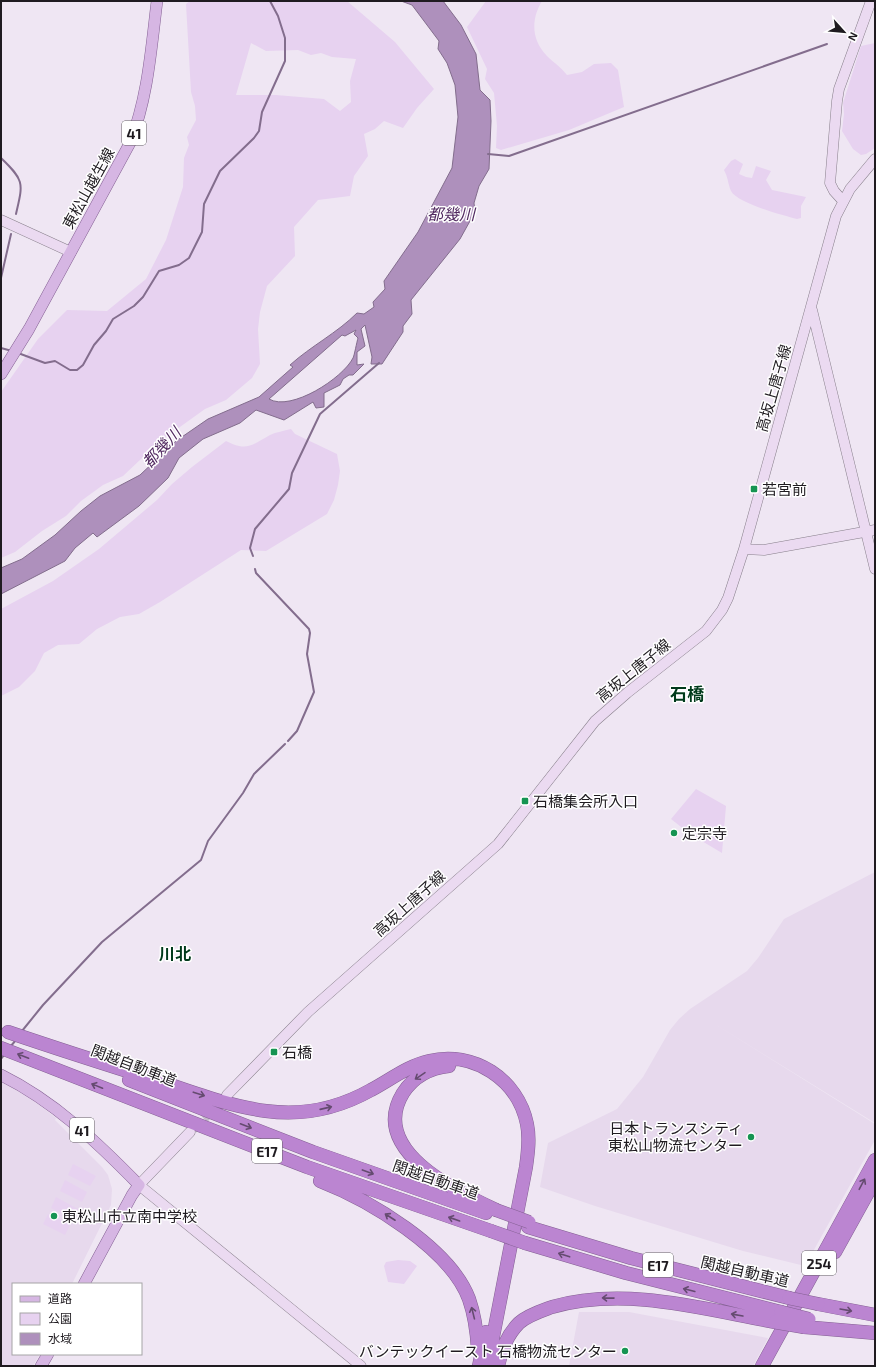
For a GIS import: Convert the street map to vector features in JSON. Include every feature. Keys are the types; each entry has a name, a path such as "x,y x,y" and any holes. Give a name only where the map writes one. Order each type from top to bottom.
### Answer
{"highway":[{"name":"関越自動車道","path":"5,1031 320,1155 495,1213 689,1274 789,1298 875,1315"},
{"name":"関越自動車道","path":"1,1048 307,1167 525,1243 778,1317"},
{"path":"54,1049 221,1102 259,1110 285,1112 314,1111 344,1103 371,1090 404,1070 430,1060 455,1059 468,1061 492,1071 501,1078 518,1099 527,1124 528,1138 526,1167 493,1337 491,1366"},
{"path":"478,1366 516,1178 520,1147 520,1132 517,1118 505,1094 486,1077 474,1071 449,1066 425,1072 410,1083 400,1097 395,1121 401,1141 412,1156 434,1176 495,1213"},
{"path":"119,1095 200,1135 345,1191 372,1205 416,1236 451,1269 462,1284 469,1298 477,1330 478,1366"},
{"name":"254","path":"762,1366 875,1160"},
{"name":"254","path":"772,1366 875,1180"},
{"path":"498,1366 506,1340 520,1322 543,1310 581,1300 602,1298 650,1301 778,1317 806,1323 875,1332"}],"main road":[{"name":"東松山越生線","path":"1,374 29,329 114,175 138,124 147,88 157,1"},
{"path":"843,201 832,188 830,183 837,101 843,76 871,1"},
{"name":"高坂上唐子線","path":"227,1095 313,1008 498,844 595,721 627,693 706,631 722,610 728,598 744,549 830,232 843,201 859,178 875,159"},
{"path":"1,220 71,252"},
{"path":"811,306 815,329 870,531 875,569"},
{"path":"744,549 764,550 870,531"},
{"name":"41","path":"1,1075 18,1083 42,1099 83,1131 139,1186"},
{"path":"85,1283 132,1195 190,1132"},
{"path":"139,1186 361,1366"},
{"path":"42,1366 48,1355"}],"shaded area":[{"path":"875,872 875,1123 710,1021 875,1124 875,1140 805,1266 743,1251 595,1206 540,1187 548,1143 617,1109 643,1077 670,1030 679,1019 690,1009 747,971 758,958 784,919"},
{"name":"東松山市立南中学校","path":"1,1081 24,1093 56,1118 55,1120 102,1167 108,1175 112,1189 111,1205 72,1283 12,1283 12,1355 39,1355 33,1366 1,1366"},
{"path":"579,1312 629,1312 768,1338 753,1366 569,1366"}],"green space":[{"path":"190,1 347,1 395,42 434,89 417,108 403,128 384,121 375,129 364,134 368,156 354,176 350,196 318,200 294,227 295,256 267,286 260,312 258,329 260,364 252,378 226,400 205,409 159,442 123,476 103,485 81,501 66,516 42,531 15,552 1,558 1,392 38,339 67,310 107,311 146,279 166,240 183,187 184,158 189,145 187,137 196,120 195,106 191,92 186,4","holes":["251,43 266,51 298,50 311,55 321,53 332,57 356,59 350,81 351,102 340,111 324,99 276,95 236,95"]},
{"path":"486,1 542,1 536,15 534,29 535,36 542,50 567,75 582,72 594,64 611,63 618,70 624,107 569,130 501,150 496,148 497,126 494,93 485,79 487,69 467,27"},
{"path":"875,43 875,148 866,154 861,155 853,149 842,131 844,114 843,103 861,46"},
{"path":"735,159 743,164 739,174 752,178 756,166 771,171 766,180 772,190 806,197 801,206 801,218 797,219 781,215 751,204 735,195 731,191 724,170 731,161"},
{"path":"291,429 295,434 337,454 340,471 338,485 334,500 327,514 266,551 241,550 160,602 139,614 120,617 97,629 79,644 58,645 44,653 35,671 19,687 1,696 1,609 53,581 99,549 157,500 172,484 226,441 244,447 254,444 272,434"},
{"path":"696,789 726,806 722,853 690,834 671,819"},
{"path":"73,1164 96,1176 90,1186 68,1175"},
{"path":"65,1180 87,1192 82,1202 60,1191"},
{"path":"56,1197 78,1209 73,1219 51,1208"},
{"path":"48,1214 70,1225 65,1235 43,1224"},
{"path":"398,1260 410,1261 417,1266 404,1284 388,1282 384,1266 386,1262"}],"water":[{"name":"都幾川","path":"401,1 443,1 461,25 476,54 480,90 490,100 491,121 489,169 479,186 474,203 475,212 460,239 411,300 412,314 403,326 403,332 382,364 371,364 372,357 365,325 361,329 365,346 357,352 357,365 364,364 353,375 349,375 343,379 340,385 324,393 324,407 316,408 313,402 284,420 256,410 240,423 203,439 179,458 168,478 139,506 97,537 93,533 75,548 65,561 1,594 1,568 22,559 55,535 100,496 140,475 176,441 208,419 259,397 293,367 290,365 298,358 341,327 357,313 364,314 374,307 373,302 385,289 384,281 418,232 452,168 458,117 455,85 447,63 438,49 439,41 412,5","holes":["356,330 354,334 358,338 353,358 339,375 316,391 303,397 290,401 279,402 269,399 342,335 345,336"]}],"waterway":[{"path":"18,353 45,363 55,361 70,370 77,370 83,365 94,345 106,331 113,319 134,306 143,297 159,271 179,265 189,258 202,232 204,204 220,171 254,138 259,131 262,112 285,61 285,38 278,16 270,1"},
{"path":"488,154 509,156 827,44"},
{"path":"1,158 14,172 20,183 21,189 16,214"},
{"path":"1,278 11,234"},
{"path":"1,348 12,351"},
{"path":"253,556 250,548 255,529 289,489 292,473 320,414 379,363"},
{"path":"255,569 256,573 309,629 310,633 307,654 314,692 297,731 288,741"},
{"path":"22,1031 43,1005 102,942 201,860 208,841 243,793 254,774 285,744"},
{"path":"10,1047 16,1040"},
{"path":"1,1059 5,1054"}],"tunnel":[{"path":"193,1129 225,1097"}],"place":[{"name":"若宮前","path":"754,489"},
{"name":"石橋集会所入口","path":"525,801"},
{"name":"定宗寺","path":"674,833"},
{"name":"石橋","path":"274,1052"},
{"name":"日本トランスシティ 東松山物流センター","path":"751,1137"},
{"name":"東松山市立南中学校","path":"54,1216"},
{"name":"バンテックイースト 石橋物流センター","path":"625,1351"}],"district":[{"name":"石橋","path":"687,693"},
{"name":"川北","path":"175,953"}]}
